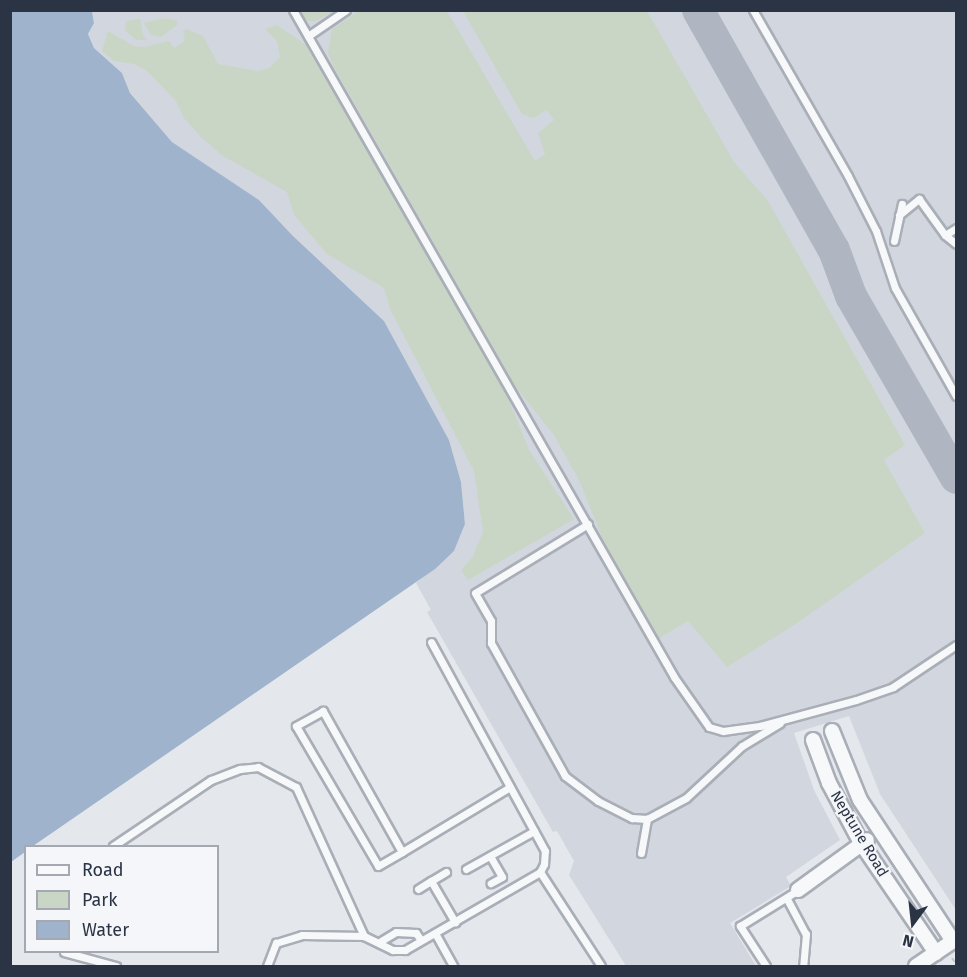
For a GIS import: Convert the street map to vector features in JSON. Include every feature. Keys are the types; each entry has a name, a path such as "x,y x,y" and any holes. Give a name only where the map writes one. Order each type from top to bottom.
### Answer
{"street":[{"name":"Neptune Road","path":"936,953 861,843 815,746 833,737 878,831 955,940"},
{"path":"793,895 878,831"},
{"path":"916,966 955,940"}],"lane":[{"path":"293,10 674,677 709,727 723,731 739,730 893,687 957,645"},
{"path":"308,36 346,10"},
{"path":"753,10 848,176 876,231 885,268 957,396"},
{"path":"899,215 919,199 945,235 957,244"},
{"path":"894,241 902,204"},
{"path":"945,235 957,228"},
{"path":"588,524 475,594 491,621 491,643 565,776 598,801 632,818 647,819 686,798 742,746 787,718"},
{"path":"431,642 545,851 540,872 600,966"},
{"path":"402,852 323,711 296,726 378,866 402,852 510,787"},
{"path":"114,845 212,780 240,769 258,767 296,787 364,936"},
{"path":"641,853 647,819"},
{"path":"466,869 534,831"},
{"path":"490,856 502,877 491,883"},
{"path":"418,890 446,872"},
{"path":"267,966 276,943 302,935 364,936 381,941 393,950 405,950 420,939 435,933 540,872"},
{"path":"431,881 455,921"},
{"path":"766,966 740,926 793,895 806,934 802,966"},
{"path":"381,941 396,932 416,933 420,939"},
{"path":"435,933 453,966"},
{"path":"71,953 116,966"}],"path":[{"path":"952,958 956,966"}],"shaded area":[{"path":"92,10 956,11 956,910 880,794 849,716 794,733 814,790 840,840 786,877 791,886 730,923 756,966 626,966 569,875 574,861 557,831 553,832 427,612 431,610 416,583 454,551 465,524 461,482 449,440 384,321 293,236 259,200 172,142 130,93 122,73 94,48 88,34 94,23"}],"green space":[{"path":"360,10 447,11 535,161 545,154 538,133 554,120 547,110 533,118 522,114 463,11 647,11 734,162 768,201 905,445 884,460 925,533 800,621 727,667 688,621 658,639 602,537 579,480 554,435 515,386 334,67 328,53 332,29"},
{"path":"299,11 334,11 314,22 304,20"},
{"path":"164,18 178,21 177,25 161,37 151,35 144,23"},
{"path":"140,19 143,35 148,40 136,40 125,30 126,21"},
{"path":"277,25 306,45 505,390 529,450 574,519 468,580 461,570 472,558 483,532 474,471 390,309 384,288 327,254 294,215 287,192 223,156 202,138 184,118 176,101 147,71 134,64 114,61 102,51 108,31 134,46 145,47 169,41 174,48 185,41 183,31 186,29 203,36 218,64 258,71 269,68 280,57 277,41 265,29"}],"water":[{"path":"11,10 92,11 94,23 88,34 94,48 122,73 130,93 172,142 259,200 293,236 384,321 449,440 461,482 465,524 454,551 435,569 34,845 24,845 24,853 11,862"}],"taxiway":[{"path":"698,10 834,250 851,296 956,478"}]}
